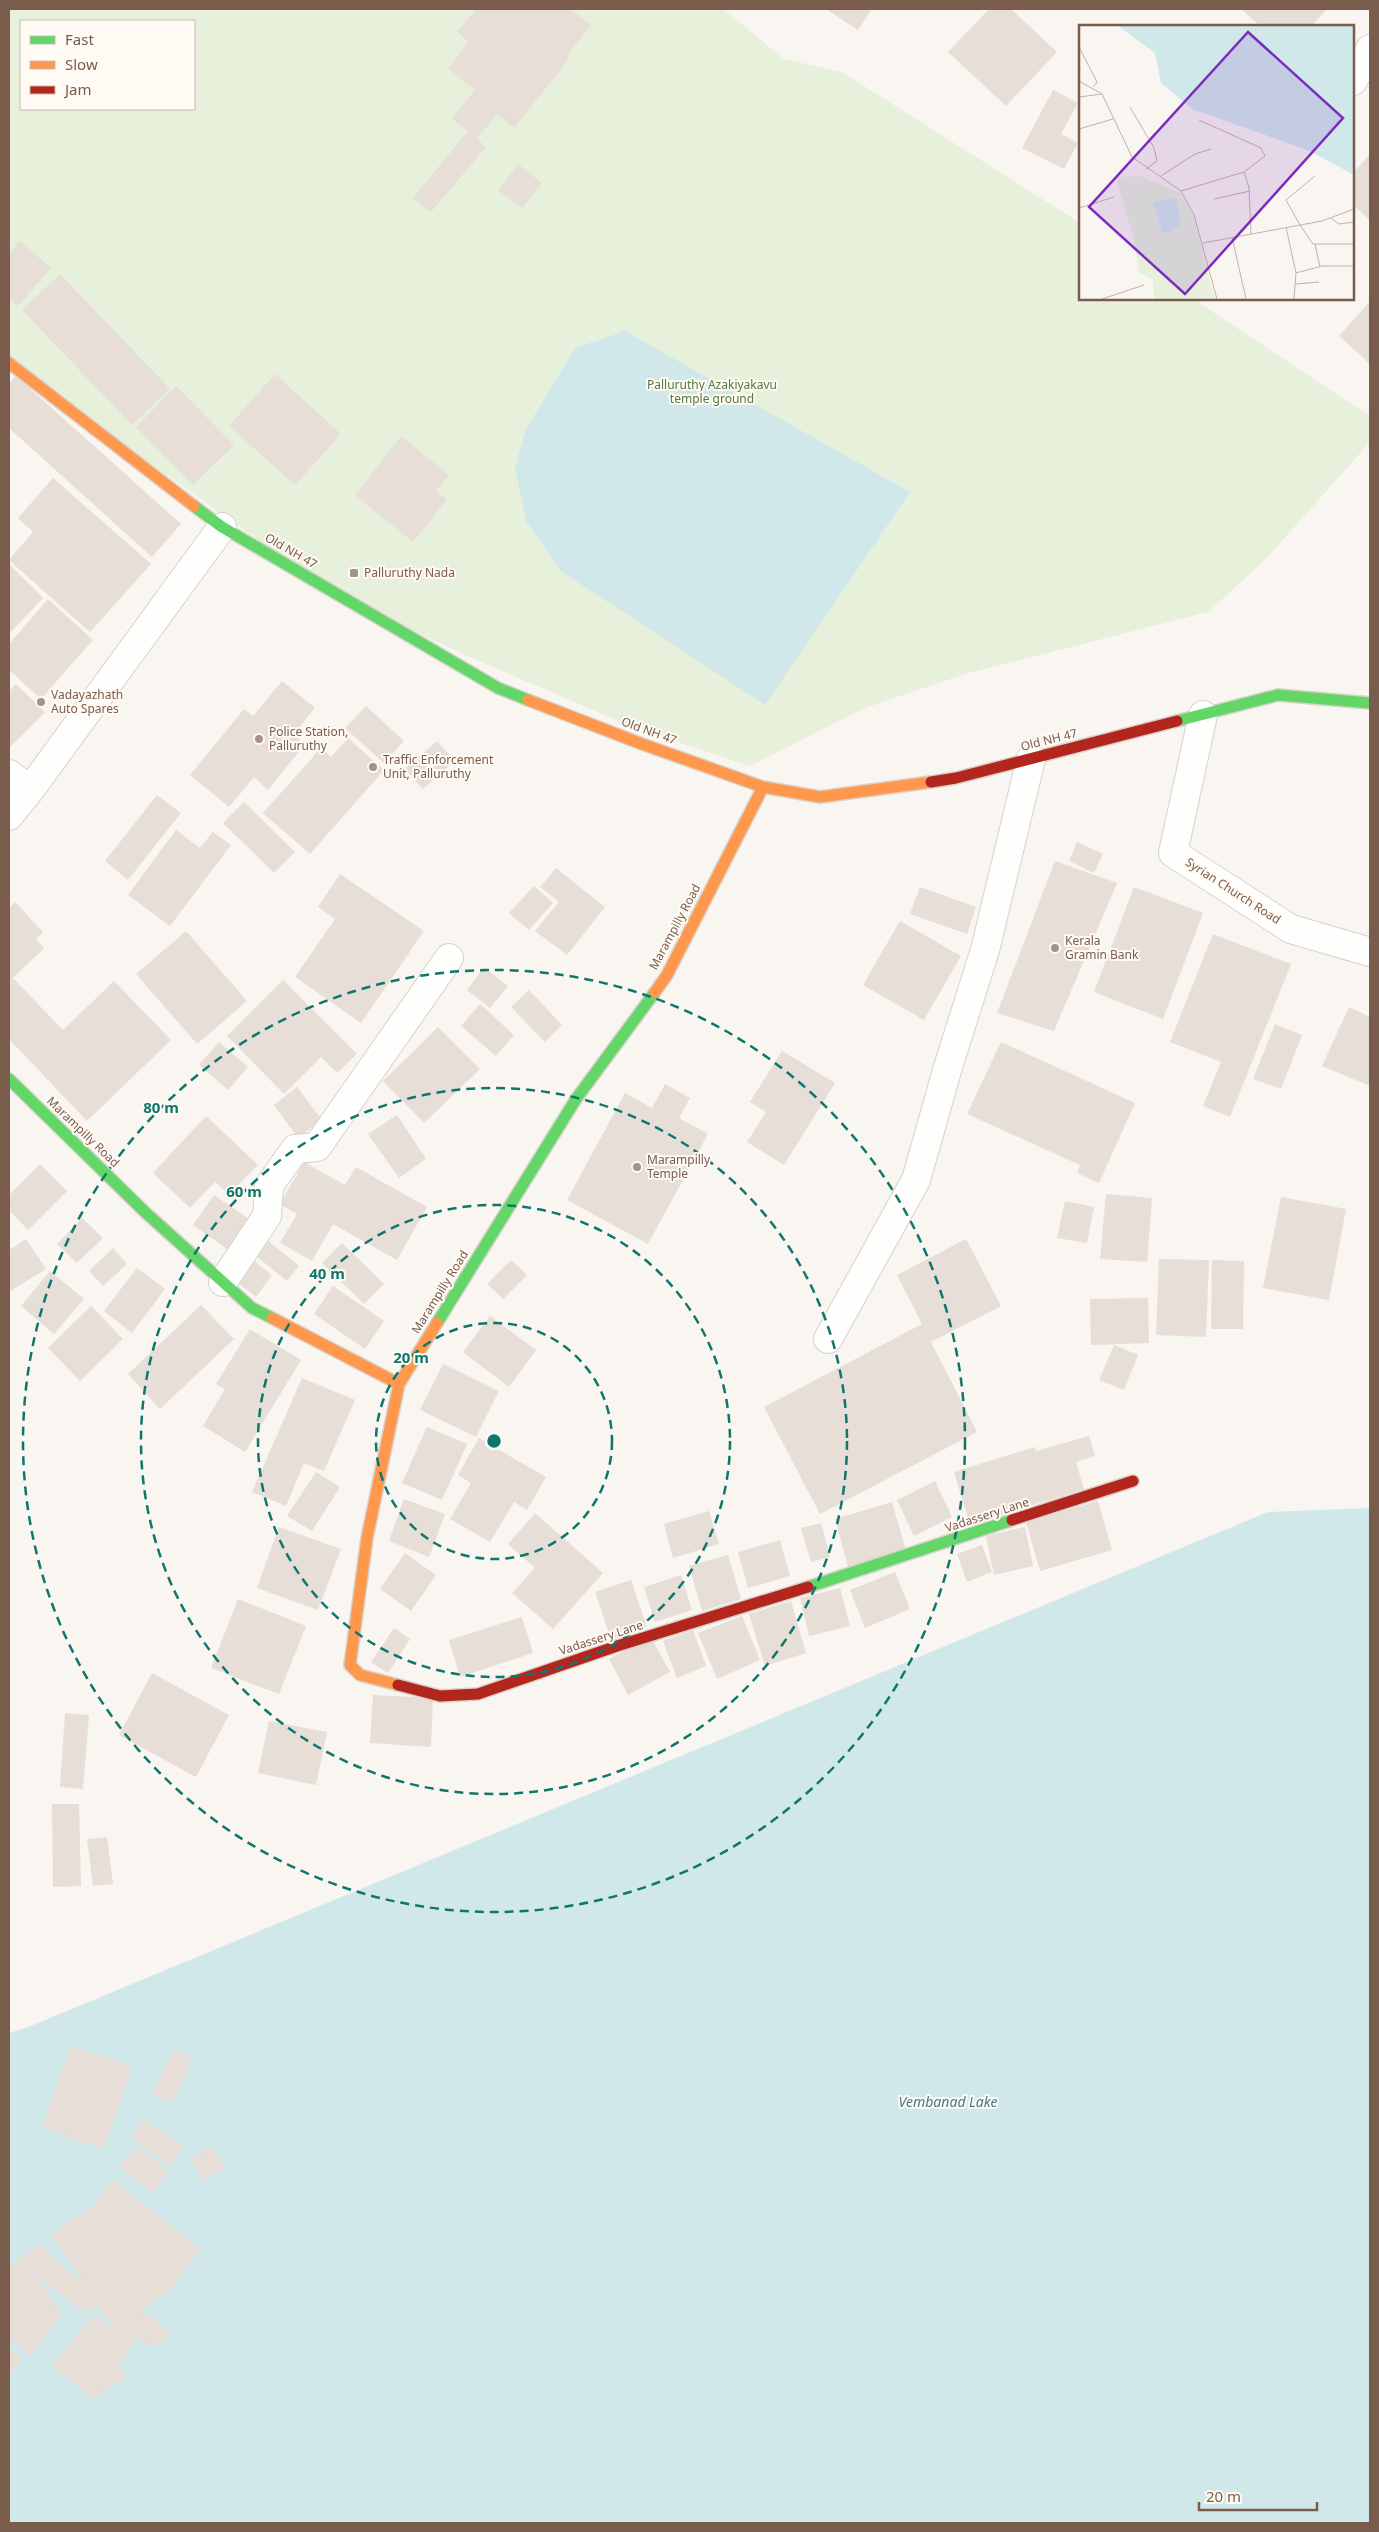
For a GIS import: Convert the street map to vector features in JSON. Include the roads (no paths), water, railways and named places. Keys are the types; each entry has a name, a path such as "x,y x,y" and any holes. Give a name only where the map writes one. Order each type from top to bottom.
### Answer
{"street":[{"path":"1354,79 1370,50"},
{"name":"Old NH 47","path":"9,363 222,527 498,688 642,744 763,787 820,797 956,778 1278,695 1370,703"},
{"path":"9,816 222,527"},
{"name":"Syrian Church Road","path":"1203,715 1173,853 1291,929 1370,952"},
{"path":"828,1338 916,1180 948,1067 985,950 1031,759"},
{"path":"9,774 30,790"},
{"name":"Marampilly Road","path":"9,1079 146,1213 252,1308 399,1384 576,1099 667,975 763,787"},
{"path":"224,1282 267,1216 269,1186 274,1178 295,1148 317,1146 449,958"},
{"name":"Vadassery Lane","path":"399,1384 367,1538 350,1665 360,1675 440,1696 478,1694 617,1646 793,1592 1133,1481"}],"water":[{"path":"625,331 910,492 765,705 562,572 526,521 515,467 526,429 575,348"},
{"name":"Vembanad Lake","path":"1370,1508 1370,2523 9,2523 9,2033 26,2028 1268,1512"}],"place":[{"name":"Palluruthy Nada","path":"354,573"},
{"name":"Vadayazhath Auto Spares","path":"41,702"},
{"name":"Police Station, Palluruthy","path":"259,739"},
{"name":"Traffic Enforcement Unit, Palluruthy","path":"373,767"},
{"name":"Kerala Gramin Bank","path":"1055,948"},
{"name":"Marampilly Temple","path":"637,1167"}],"park label":[{"name":"Palluruthy Azakiyakavu temple ground","path":"712,392"}]}
